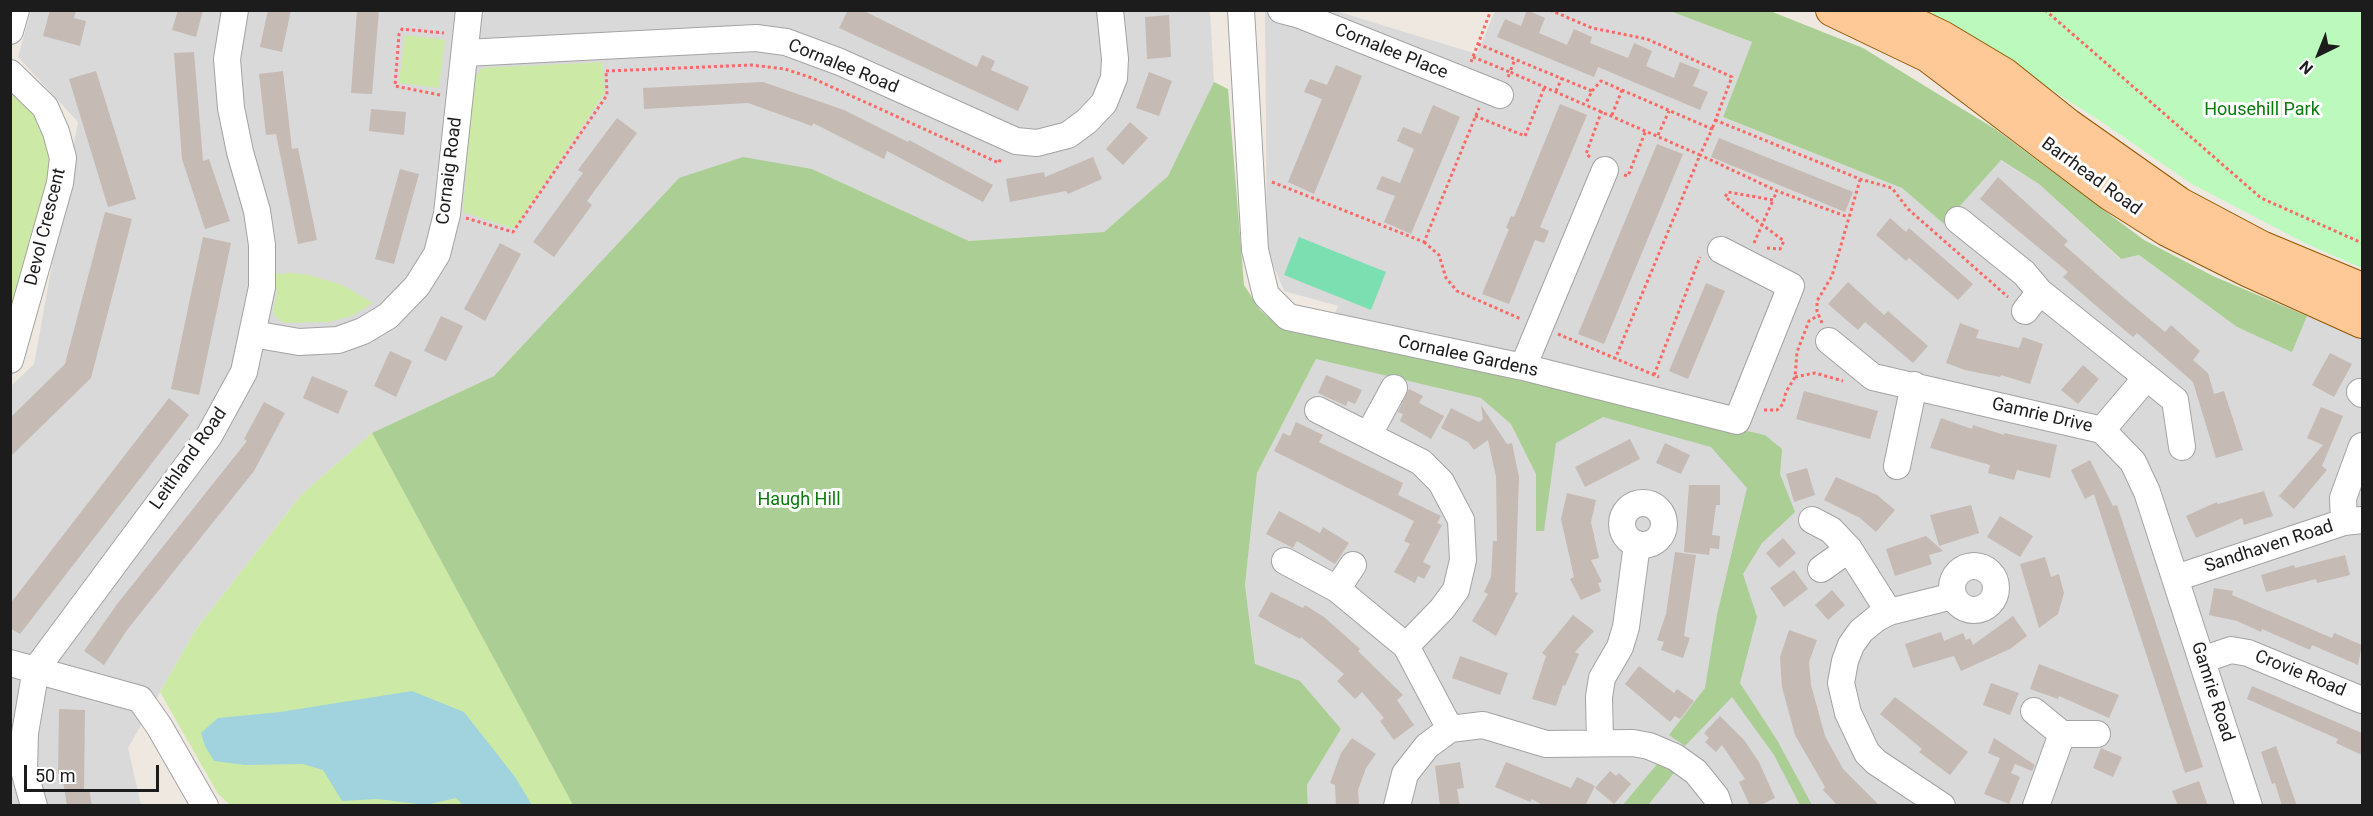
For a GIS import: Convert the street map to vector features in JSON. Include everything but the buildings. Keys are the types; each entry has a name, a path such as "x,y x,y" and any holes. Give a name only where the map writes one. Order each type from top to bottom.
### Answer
{"main road":[{"name":"Barrhead Road","path":"1832,10 1942,37 2004,74 2068,125 2180,204 2261,247 2362,290"},
{"name":"Barrhead Road","path":"1896,24 1928,56 2110,194 2168,230 2249,271 2362,322"}],"street":[{"path":"10,31 16,10"},
{"name":"Leithland Road","path":"34,806 24,770 25,733 36,669 209,436 244,372 262,287 262,245 257,211 240,152 231,108 227,59 235,10"},
{"name":"Cornalee Road","path":"467,33 756,38 786,42 840,62 1016,141 1037,143 1068,135 1088,121 1104,103 1114,78 1115,59 1110,10"},
{"name":"Cornalee Gardens","path":"1241,10 1255,250 1266,295 1288,317 1330,328 1524,368 1737,421 1740,412"},
{"name":"Cornalee Place","path":"1281,10 1481,81"},
{"name":"Cornaig Road","path":"253,334 299,342 338,340 363,331 388,316 404,302 437,254 447,214 467,33"},
{"name":"Devol Crescent","path":"10,73 45,107 56,132 63,158 60,183 10,360"},
{"path":"1524,368 1605,170"},
{"path":"1958,220 2024,273 2032,302 2175,400 2182,447"},
{"path":"1721,250 1791,286 1740,412"},
{"name":"Gamrie Drive","path":"1829,341 1873,377 2102,430 2133,462 2147,492 2176,578"},
{"path":"2102,430 2146,378"},
{"path":"1897,466 1914,385"},
{"path":"1369,434 1394,388"},
{"path":"1318,410 1421,462 1441,482 1461,520 1463,560 1456,590 1442,609 1406,646"},
{"path":"2353,521 2343,498 2362,446"},
{"path":"1812,520 1831,530 1849,549 1889,612"},
{"name":"Sandhaven Road","path":"2176,578 2353,521"},
{"path":"1600,743 1599,697 1602,678 1620,647 1626,627 1637,544"},
{"path":"1821,569 1849,549"},
{"path":"1285,561 1337,589 1406,646 1450,729"},
{"path":"1337,589 1353,565"},
{"name":"Gamrie Road","path":"2176,578 2249,806"},
{"path":"1942,806 1876,762 1867,753 1848,713 1841,682 1845,661 1861,631 1889,612 1953,596"},
{"name":"Crovie Road","path":"2202,660 2231,650 2248,653 2362,700"},
{"path":"10,663 140,699 159,726 205,806"},
{"path":"2034,711 2062,734 2097,734"},
{"path":"1397,806 1405,774 1427,746 1450,729 1483,725 1546,744 1633,743 1675,757 1696,772 1716,797 1719,806"},
{"path":"2036,806 2062,734"}],"path":[{"path":"1424,242 1475,116 1481,81 1478,44 1491,10"},
{"path":"1550,10 1592,28 1647,39 1732,77 1700,155 1777,191 1848,218"},
{"path":"2044,10 2261,198 2362,243"},
{"path":"459,98 395,86 399,34 402,29 467,33"},
{"path":"1478,44 1592,91"},
{"path":"1481,81 1510,72 1515,59"},
{"path":"606,71 751,65 786,69 812,78 999,163"},
{"path":"1556,91 1562,78"},
{"path":"1586,103 1592,91 1601,81 1712,129"},
{"path":"487,223 508,232 513,232 518,227 607,95 608,85"},
{"path":"1475,116 1525,136 1545,86"},
{"path":"1612,115 1622,90"},
{"path":"1658,135 1670,111"},
{"path":"1715,120 1860,180 1892,188 1908,209 2032,302"},
{"path":"1252,178 1282,184 1424,242 1439,255 1451,286 1471,299"},
{"path":"1829,341 1819,315 1817,301 1832,276 1860,180"},
{"path":"1745,264 1773,200"},
{"path":"1740,412 1777,410 1783,404 1786,392 1795,377 1797,352 1809,321 1819,315"},
{"path":"1615,359 1654,375"},
{"path":"1795,377 1815,373 1863,387 1873,377"}],"shaded area":[{"path":"31,11 1210,11 1214,82 1168,176 1104,232 969,241 812,169 679,178 494,376 372,433 302,494 196,629 128,748 141,805 11,806 11,386 34,364 78,122 18,57"},
{"path":"1265,11 1336,11 1477,54 1495,11 1670,11 1752,42 1723,117 1902,188 1944,224 2000,160 2039,184 2120,259 2139,255 2237,327 2292,351 2307,316 2362,339 2362,805 1308,805 1307,785 1341,729 1255,664 1245,585 1257,473 1316,359 1338,306 1284,291 1267,250"}],"green space":[{"path":"1670,11 1770,11 1863,48 1995,129 2144,240 2213,276 2307,316 2292,352 2237,327 2139,255 2121,259 2039,184 2001,160 1944,224 1902,188 1723,117 1752,42"},
{"name":"Househill Park","path":"1912,11 2362,11 2362,268 2307,244 2192,184 2099,120 1961,33"},
{"path":"405,35 445,40 439,88 399,83"},
{"path":"602,62 605,92 516,226 512,228 463,212 474,78 482,68"},
{"name":"Haugh Hill","path":"1214,82 1228,89 1244,285 1260,310 1274,322 1325,337 1765,435 1782,449 1780,474 1795,512 1762,543 1743,574 1757,617 1740,683 1777,740 1812,805 1800,805 1774,755 1732,697 1685,746 1669,735 1705,688 1717,615 1747,488 1711,447 1603,417 1556,443 1544,531 1536,531 1536,474 1511,424 1481,398 1316,359 1257,473 1245,585 1255,664 1300,681 1341,729 1307,785 1308,806 573,805 372,433 494,376 679,178 743,157 812,169 969,241 1104,232 1168,176"},
{"path":"11,86 31,104 45,131 51,162 51,182 11,334"},
{"path":"1299,237 1386,272 1371,310 1284,275"},
{"path":"274,274 309,275 342,285 373,303 352,316 329,322 283,323 275,316 273,310 277,293"},
{"path":"372,433 573,805 230,805 218,794 160,692 196,629 302,494"},
{"path":"1658,763 1674,773 1648,805 1622,806"}],"water":[{"path":"412,691 464,712 515,777 532,805 463,805 456,798 426,805 377,799 342,801 323,770 303,764 245,765 214,761 205,746 201,733 218,718 280,712"}]}
